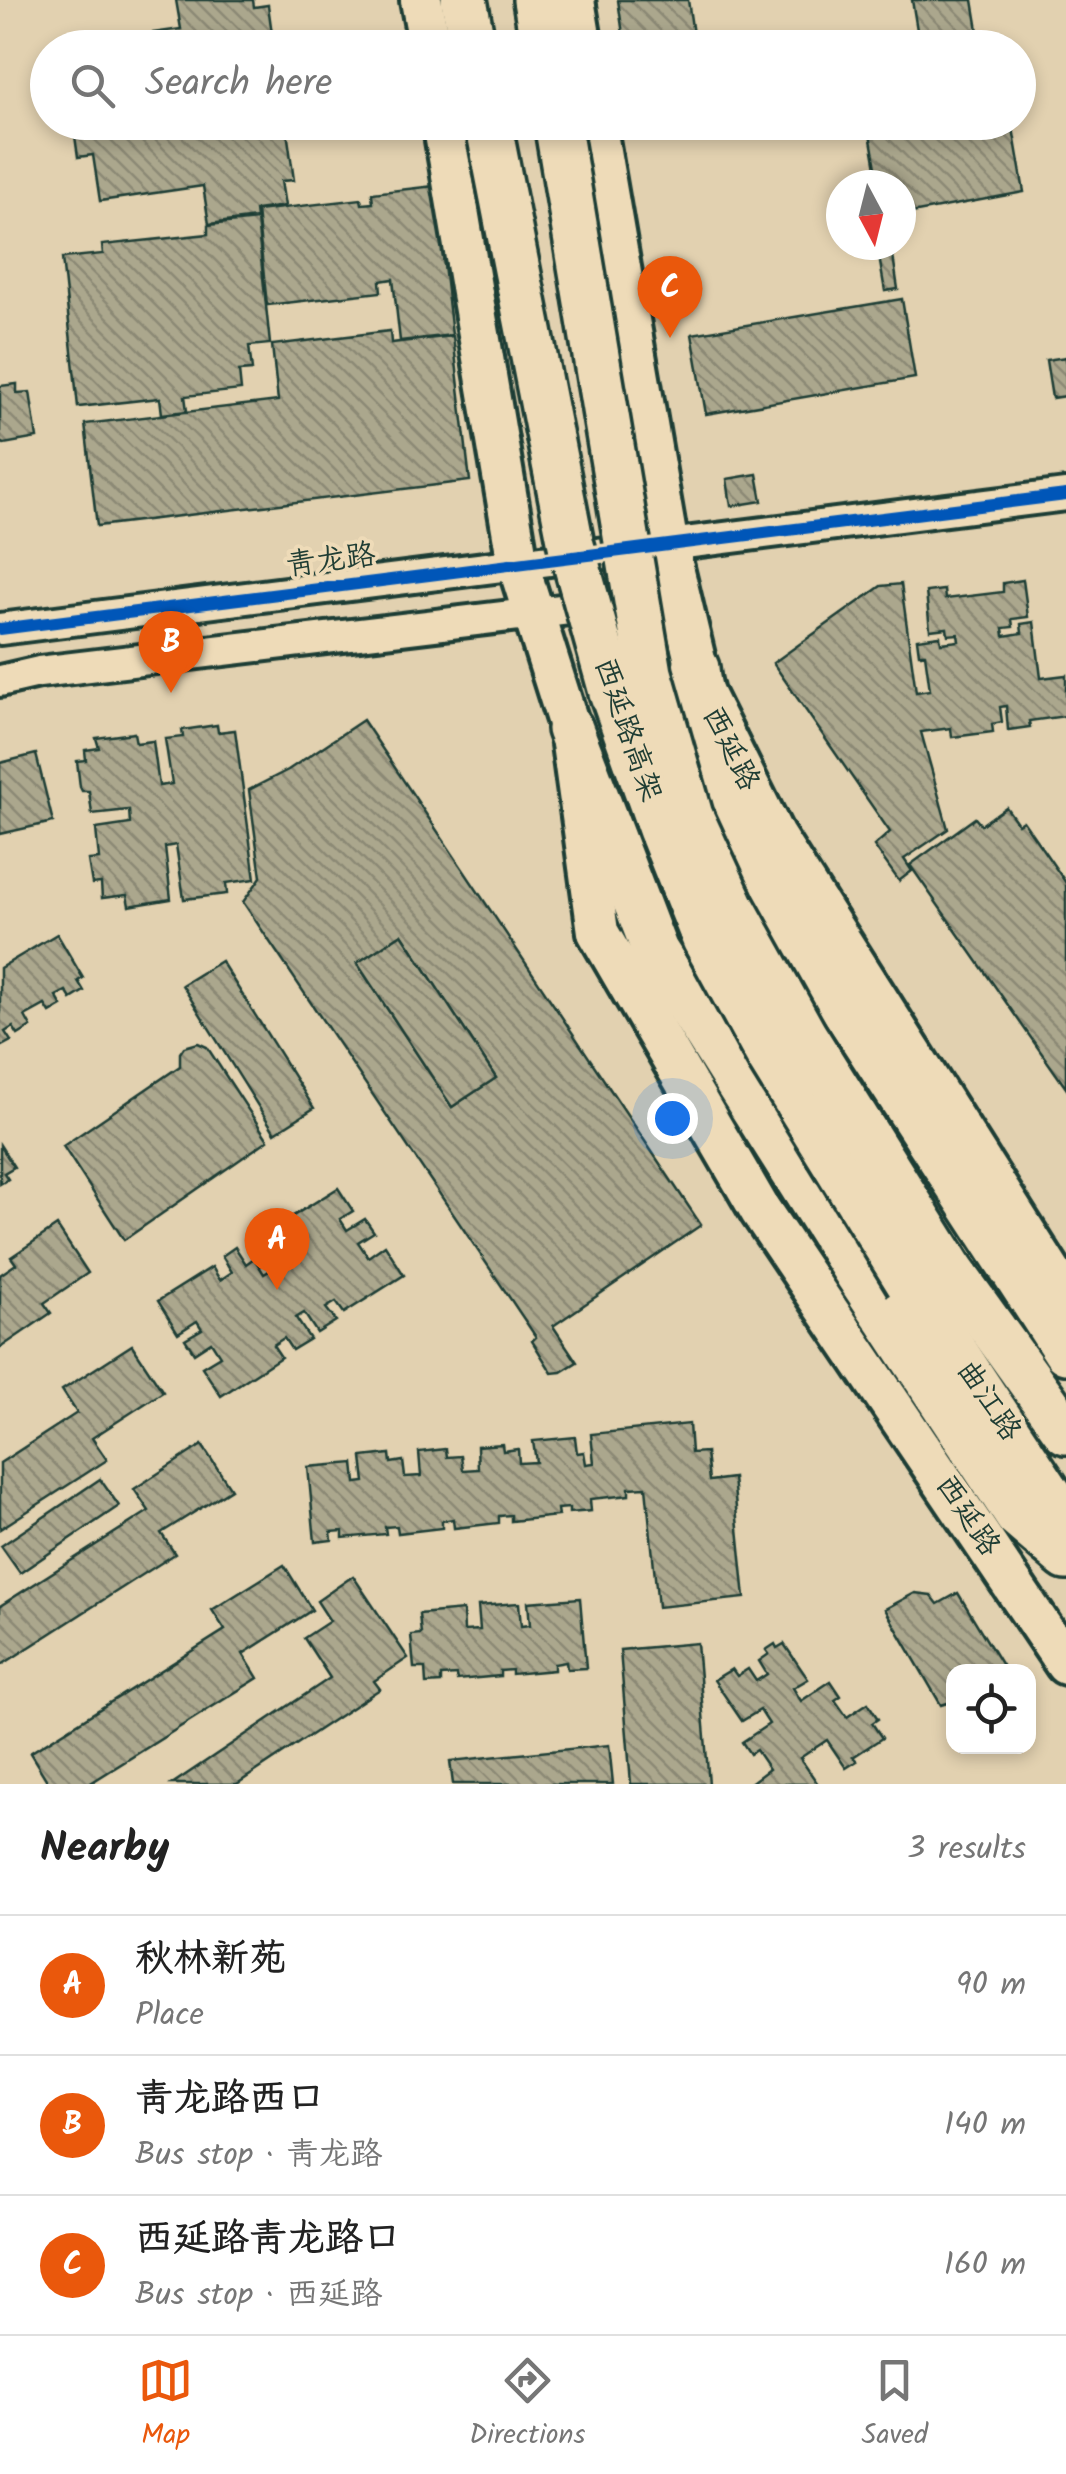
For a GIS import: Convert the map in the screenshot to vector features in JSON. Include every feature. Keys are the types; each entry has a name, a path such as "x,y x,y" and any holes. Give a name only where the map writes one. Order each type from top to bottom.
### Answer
{"highway":[{"path":"464,0 470,30"},
{"path":"536,0 541,30"},
{"name":"西延路高架","path":"491,140 570,545 612,692 661,830 705,939 760,1040 930,1276"},
{"name":"西延路高架","path":"559,140 649,673 690,816 732,907 930,1276"},
{"path":"696,668 703,742 737,829 792,930 1066,1351"},
{"path":"570,729 655,950 858,1274 1018,1516 1066,1557"},
{"name":"曲江路","path":"930,1276 1066,1432"},
{"name":"曲江路","path":"930,1276 1066,1520"}],"main road":[{"path":"422,0 427,30"},
{"path":"574,0 579,30"},
{"path":"445,140 518,564 534,613"},
{"name":"西延路","path":"598,140 668,546 702,694 774,836 1066,1298"},
{"name":"西延路","path":"534,613 570,729 598,932 760,1210 1066,1664"}],"street":[{"name":"青龙路","path":"0,630 1066,494"},
{"path":"0,681 39,672 679,596"}],"building":[{"path":"176,0 253,0 254,7 268,5 271,30 174,30 181,29"},
{"path":"618,0 688,0 692,30 622,30"},
{"path":"912,0 973,0 978,30 917,30"},
{"path":"76,140 288,140 294,180 281,181 285,206 255,210 256,218 209,224 203,186 100,201 93,155 78,157"},
{"path":"871,140 1015,140 1024,192 916,212 916,170 876,170"},
{"path":"435,186 452,335 400,341 393,279 380,281 381,292 267,305 257,211 361,199 362,204 373,203 372,193"},
{"path":"257,220 270,344 249,346 252,370 239,371 241,390 185,396 187,411 162,414 160,398 78,407 62,258 103,254 102,245 208,234 208,225"},
{"path":"880,260 894,260 898,289 885,291"},
{"path":"902,299 915,378 706,414 692,334"},
{"path":"390,331 391,343 453,336 470,481 97,526 85,424 278,401 272,345"},
{"path":"1066,357 1066,396 1052,398 1046,360"},
{"path":"17,384 17,393 30,392 37,438 4,444 0,442 0,386"},
{"path":"757,474 762,501 731,506 727,479"},
{"path":"1023,580 1028,617 1012,619 1013,627 1003,628 1004,636 1022,633 1021,624 1034,622 1041,678 1066,675 1066,716 1029,721 1030,727 1008,730 1006,706 1000,707 1002,722 992,724 993,732 952,737 951,728 921,732 948,829 904,859 912,871 899,881 874,846 890,832 773,663 881,586 901,584 916,692 930,690 925,654 919,654 917,639 940,636 941,643 959,641 958,634 948,635 947,628 930,630 926,592 944,590 945,599 1003,592 1003,583"},
{"path":"363,720 701,1225 553,1326 577,1362 561,1372 552,1373 532,1341 536,1337 243,902 261,877 249,790 288,770","holes":["402,934 496,1078 452,1107 357,963"]},
{"path":"217,725 218,732 235,730 255,879 226,883 227,894 184,899 176,845 165,847 171,899 129,906 127,895 102,898 101,883 92,884 88,860 99,859 96,829 130,824 129,810 92,814 89,791 80,787 77,761 86,760 85,750 99,748 96,738 134,733 136,743 153,741 159,786 172,784 165,739 183,737 182,730"},
{"path":"36,754 53,822 0,834 0,763"},
{"path":"1006,807 1018,824 1023,821 1066,883 1066,1088 910,865 975,818 981,825"},
{"path":"57,934 83,978 78,981 84,991 71,999 66,991 56,996 62,1006 50,1013 45,1005 25,1016 31,1027 18,1035 13,1027 5,1032 11,1041 0,1047 0,968"},
{"path":"402,934 496,1078 452,1107 357,963"},
{"path":"221,961 314,1108 275,1133 182,985"},
{"path":"198,1043 207,1047 268,1140 124,1240 63,1146 180,1066 184,1047"},
{"path":"0,1145 14,1167 4,1173 8,1179 0,1184"},
{"path":"338,1188 353,1211 340,1219 347,1230 365,1219 374,1232 358,1242 368,1257 385,1245 404,1275 344,1313 336,1302 326,1308 336,1321 317,1333 304,1313 296,1318 310,1339 292,1350 284,1338 273,1345 281,1357 221,1396 202,1367 220,1356 211,1342 194,1353 185,1339 202,1329 197,1321 178,1333 158,1301 212,1267 220,1280 232,1272 222,1256 235,1247 246,1264 254,1258 264,1274 277,1266 256,1232 276,1220 286,1236 297,1229 290,1218"},
{"path":"57,1226 88,1273 44,1303 51,1313 0,1348 0,1275 16,1264 11,1257"},
{"path":"132,1345 163,1392 92,1438 107,1460 0,1529 0,1463 77,1413 62,1390"},
{"path":"689,1424 691,1453 706,1452 709,1481 733,1478 745,1598 658,1607 646,1487 629,1488 629,1495 590,1499 591,1511 569,1513 569,1508 557,1509 558,1516 511,1521 511,1515 499,1516 499,1523 454,1528 453,1519 442,1521 442,1528 398,1533 397,1526 385,1527 386,1534 343,1538 343,1531 331,1532 332,1540 315,1542 308,1467 354,1463 356,1483 365,1482 362,1457 390,1454 391,1463 403,1461 405,1477 421,1476 419,1452 446,1449 447,1457 461,1456 463,1470 478,1469 477,1446 502,1444 503,1451 518,1449 519,1463 536,1462 533,1441 575,1437 577,1453 584,1452 586,1464 594,1463 591,1434"},
{"path":"202,1445 231,1489 161,1533 175,1554 0,1666 0,1606 149,1511 134,1489"},
{"path":"100,1479 119,1506 20,1573 1,1546"},
{"path":"284,1565 312,1610 243,1654 258,1678 89,1784 49,1784 30,1753 225,1630 212,1610"},
{"path":"353,1576 408,1658 374,1681 380,1689 237,1784 172,1784 330,1678 304,1638 330,1621 317,1601"},
{"path":"915,1593 931,1595 938,1604 958,1593 1001,1664 946,1664 946,1703 941,1705 885,1609"},
{"path":"580,1598 586,1668 567,1669 566,1662 554,1664 554,1670 512,1674 512,1670 500,1671 500,1676 457,1680 456,1675 441,1676 441,1683 426,1684 425,1668 414,1668 411,1635 421,1634 419,1614 463,1610 464,1631 480,1630 478,1606 519,1603 521,1626 530,1625 528,1602"},
{"path":"697,1643 709,1784 631,1784 620,1650"},
{"path":"775,1644 777,1648 784,1644 808,1679 793,1688 801,1701 831,1681 841,1696 835,1700 847,1717 868,1703 878,1719 872,1723 882,1738 853,1757 857,1761 846,1768 827,1740 800,1758 818,1784 749,1784 769,1769 756,1750 750,1754 742,1742 769,1724 760,1710 742,1721 714,1680 732,1669 737,1676 748,1669 756,1681 767,1674 759,1661"},
{"path":"609,1745 613,1784 453,1784 450,1761"}],"cycle path":[{"path":"0,629 1066,495"}],"place":[{"name":"西延路青龙路口","path":"670,338"},
{"name":"青龙路西口","path":"171,693"},
{"name":"秋林新苑","path":"277,1290"}]}
